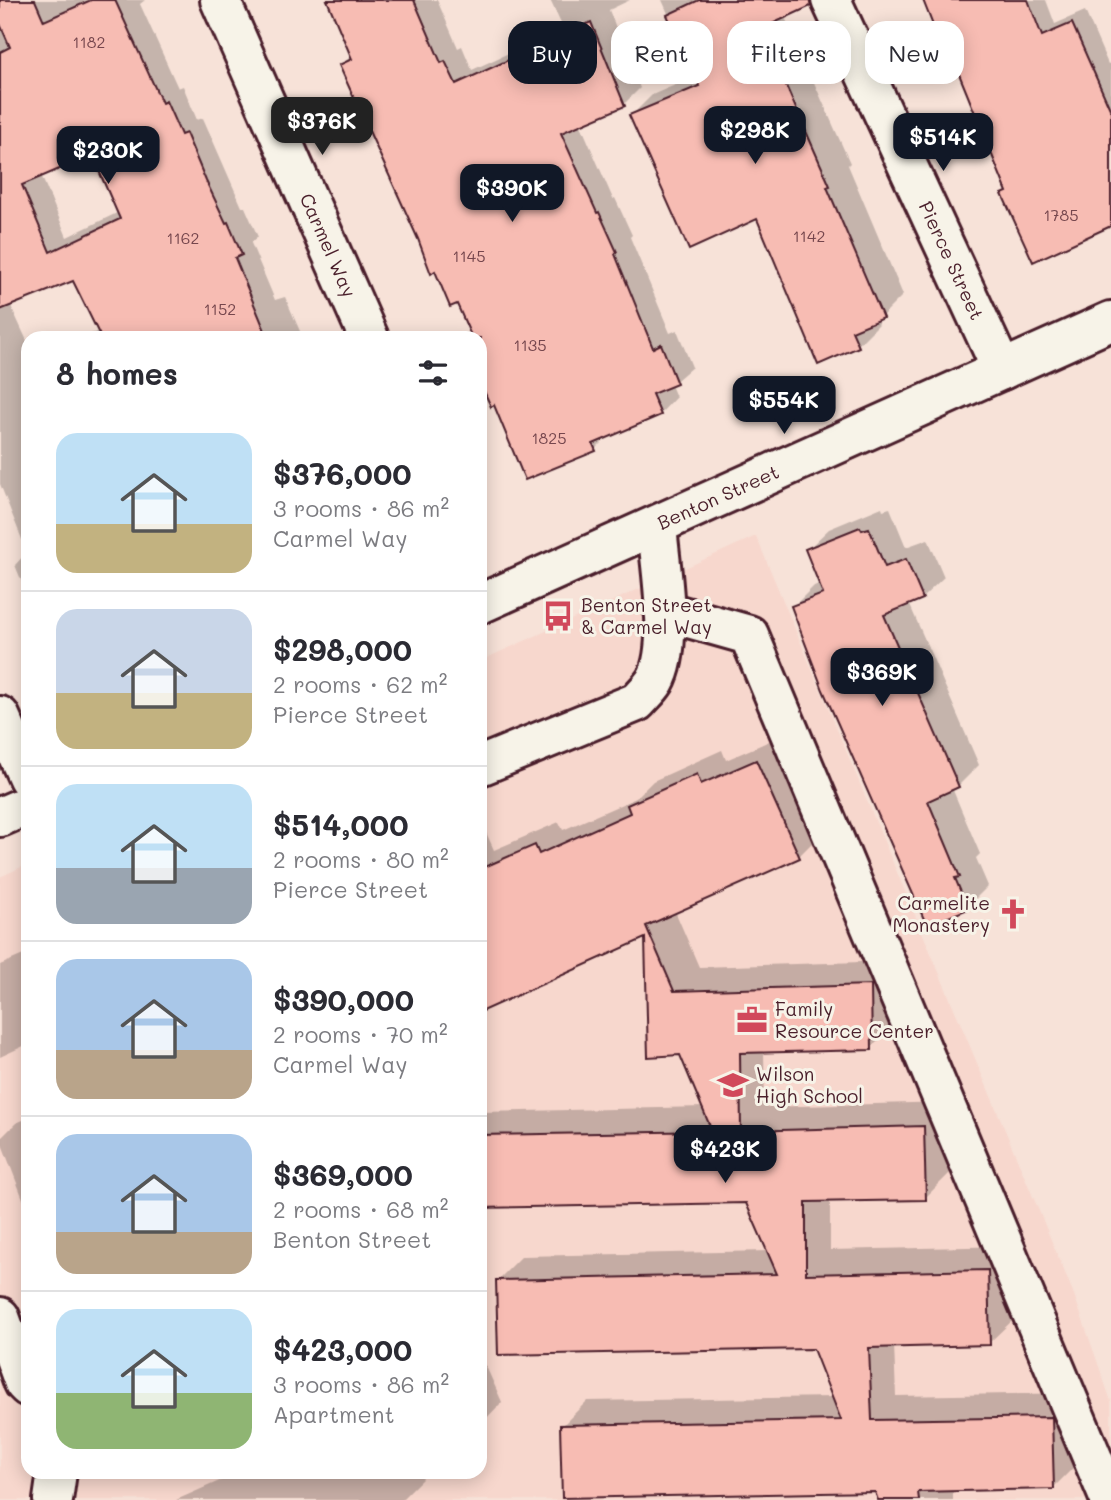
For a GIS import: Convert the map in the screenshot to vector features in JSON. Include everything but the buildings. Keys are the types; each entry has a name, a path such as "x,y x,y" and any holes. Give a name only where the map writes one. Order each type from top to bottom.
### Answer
{"street":[{"name":"Carmel Way","path":"220,0 366,331"},
{"name":"Pierce Street","path":"831,0 1002,370"},
{"name":"Benton Street","path":"487,596 656,526 1111,321"},
{"path":"487,763 637,702 655,680 664,651 664,611 656,526"},
{"path":"664,611 749,635 1110,1500"},
{"path":"0,716 21,762"},
{"path":"0,817 21,808"},
{"path":"0,1317 21,1375"},
{"path":"54,1500 56,1479"}],"shaded area":[{"name":"Wilson High School","path":"756,536 1073,1292 1111,1401 1111,1500 0,1500 0,877 21,867 21,1479 487,1479 487,658"}],"place":[{"name":"Benton Street & Carmel Way","path":"558,616"},
{"name":"Carmelite Monastery","path":"1013,914"},
{"name":"Family Resource Center","path":"752,1020"},
{"name":"Wilson High School","path":"733,1085"}]}
